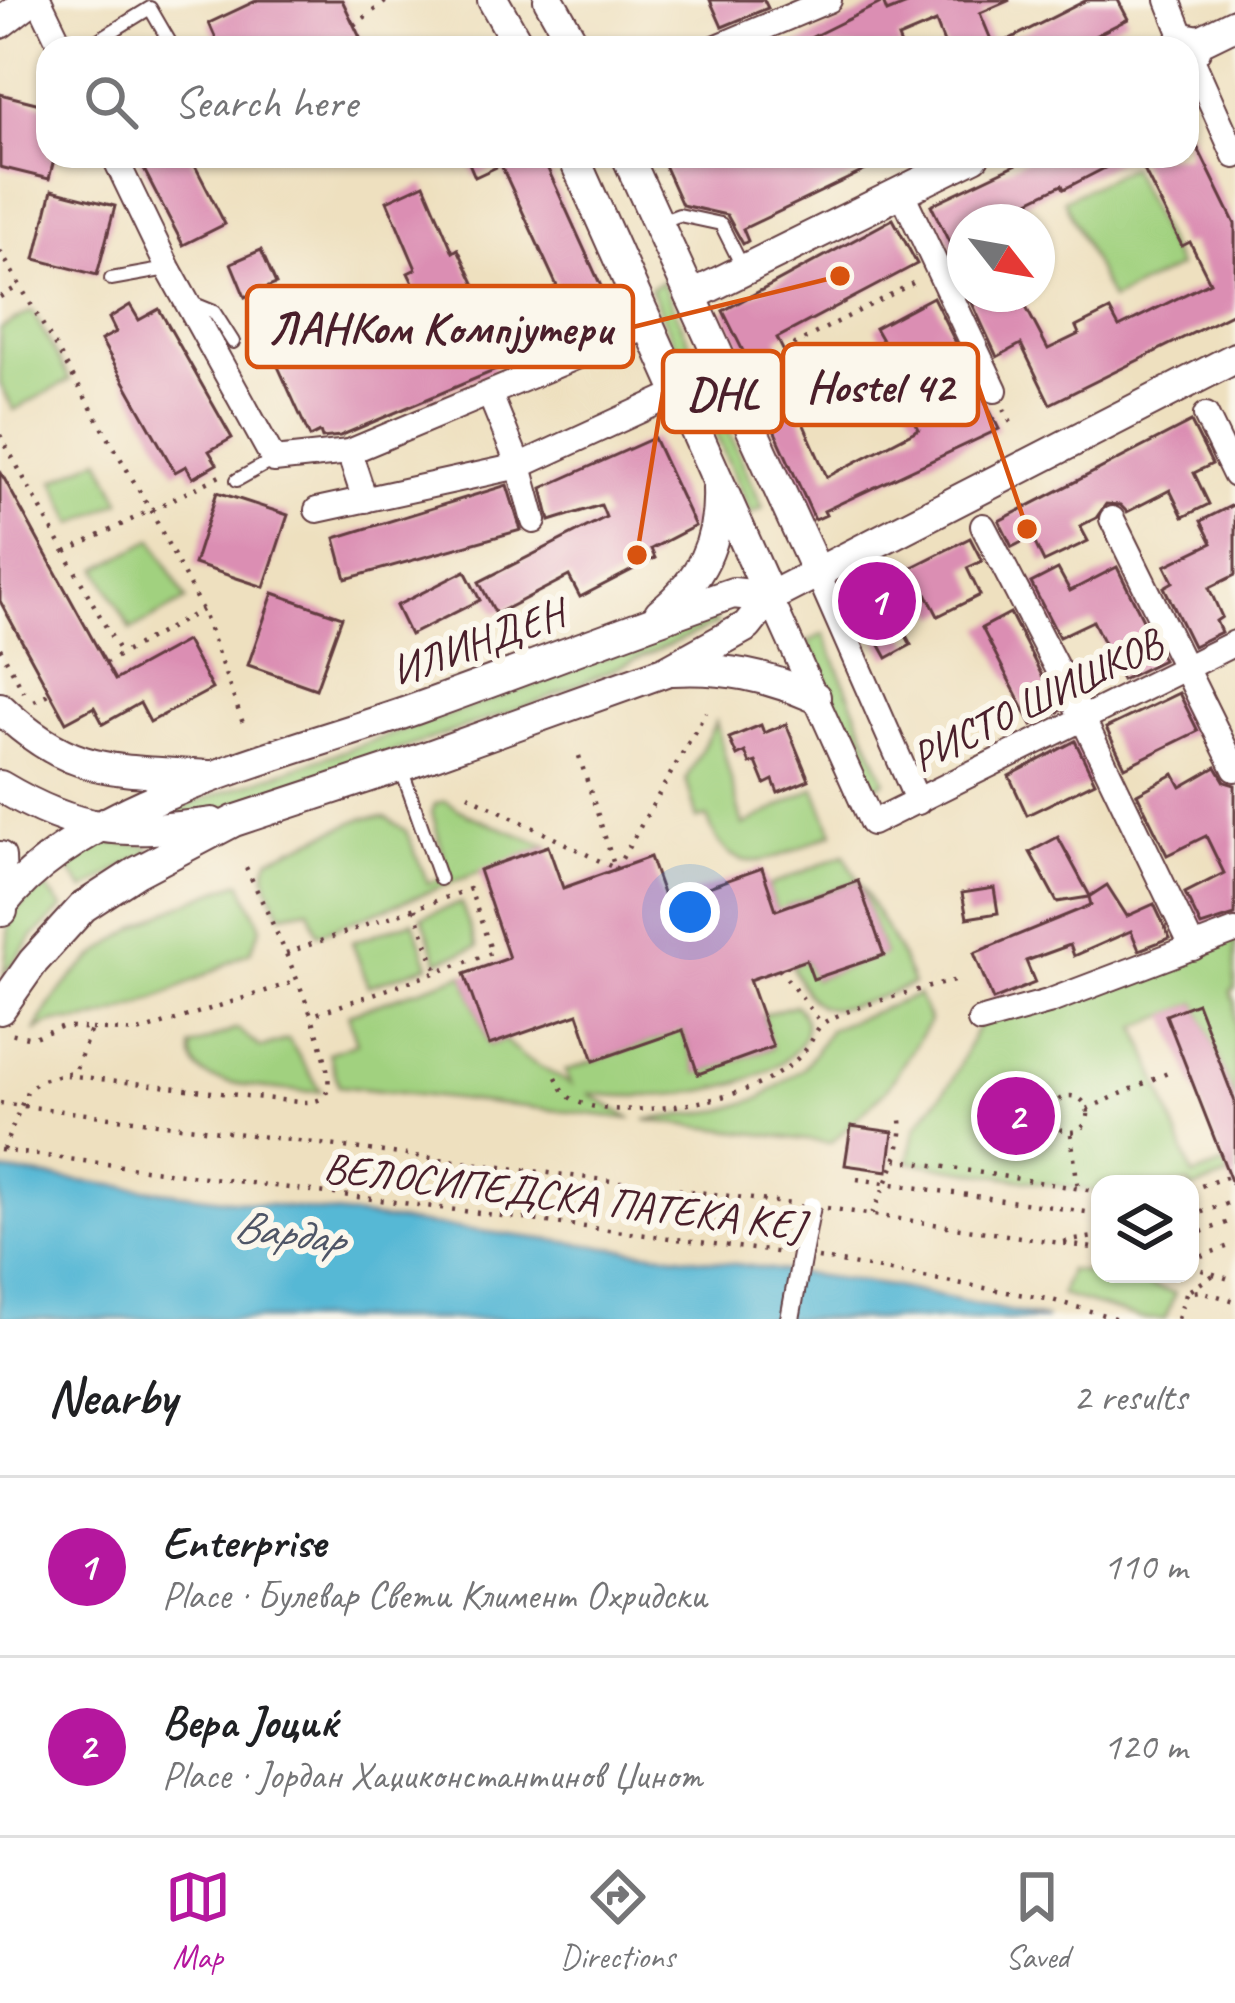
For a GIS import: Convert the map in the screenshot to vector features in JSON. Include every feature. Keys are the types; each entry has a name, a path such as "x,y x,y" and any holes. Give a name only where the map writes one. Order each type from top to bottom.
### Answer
{"street":[{"path":"493,0 513,36"},
{"path":"549,0 569,36"},
{"path":"744,36 829,0"},
{"path":"1168,0 1182,36"},
{"path":"0,23 40,7 56,36"},
{"path":"1199,42 1235,24"},
{"path":"1199,75 1235,156"},
{"path":"120,168 168,268 274,460 350,452 650,326"},
{"path":"578,168 815,697"},
{"path":"633,168 918,802"},
{"path":"691,296 951,168"},
{"path":"902,193 995,391"},
{"name":"ИЛИНДЕН","path":"0,786 44,810 95,829 167,829 234,820 401,766 666,671 747,626 770,597 1235,358"},
{"path":"316,510 519,466 680,392"},
{"path":"490,395 519,466 534,521"},
{"path":"1206,415 1235,476"},
{"path":"350,452 365,500"},
{"path":"648,622 686,590 708,558 719,511 718,477"},
{"path":"1112,519 1235,769"},
{"path":"983,526 1193,947"},
{"name":"ИЛИНДЕН","path":"2,910 95,829 214,776 421,707 733,592 770,597"},
{"name":"РИСТО ШИШКОВ","path":"815,697 872,823 1235,643"},
{"path":"666,671 741,672 771,678 815,697"},
{"name":"ИЛИНДЕН","path":"15,706 33,740 77,762 214,776"},
{"name":"ИЛИНДЕН","path":"5,1021 33,962 83,907 234,820"},
{"path":"0,857 2,910"},
{"path":"980,1021 1048,1002 1235,931"},
{"path":"790,1319 811,1206"}],"lane":[{"path":"104,36 150,8 166,36"},
{"path":"658,223 679,215 721,224 745,271"},
{"path":"111,279 168,268"},
{"path":"185,300 214,312 232,342"},
{"path":"237,480 274,460"},
{"path":"401,766 440,879"}],"path":[{"path":"354,25 388,0"},
{"path":"0,250 151,511 202,610 244,726"},
{"path":"793,345 938,270"},
{"path":"0,297 20,286"},
{"path":"0,435 121,654"},
{"path":"65,553 217,476 274,460"},
{"path":"105,663 202,610"},
{"path":"15,706 50,693"},
{"path":"616,869 706,712"},
{"path":"579,757 616,869"},
{"path":"468,795 616,869"},
{"path":"66,1075 124,1085 313,1102 323,1097 328,1084 310,1016 243,861"},
{"path":"286,953 470,889 492,953 310,1016"},
{"path":"414,909 436,972"},
{"path":"779,969 822,1024"},
{"path":"556,1076 573,1100 602,1107 710,1100 776,1076 806,1049 822,1024 915,989 962,979"},
{"path":"5,1021 32,1038 63,1026 138,1032 297,981"},
{"path":"2,1150 19,1105 35,1084 66,1075 81,1064 91,1030"},
{"path":"1087,1108 1172,1071"},
{"path":"1070,1132 1086,1122 1087,1108 1080,1098 1071,1096 1056,1103 1054,1122 1070,1132 1078,1188"},
{"path":"0,1103 872,1214 1091,1248"},
{"path":"872,1214 896,1159 900,1113"},
{"name":"ВЕЛОСИПЕДСКА ПАТЕКА КЕЈ","path":"2,1150 788,1253"},
{"path":"896,1159 1091,1190"},
{"path":"1199,1187 1235,1174"},
{"path":"857,1179 1091,1213"},
{"path":"1199,1213 1235,1201"},
{"path":"1199,1233 1235,1220"},
{"path":"1058,1243 1091,1237"},
{"path":"1199,1259 1235,1244"},
{"name":"ВЕЛОСИПЕДСКА ПАТЕКА КЕЈ","path":"808,1257 1052,1300 1118,1319"},
{"path":"1199,1267 1235,1281"},
{"path":"1178,1319 1186,1293 1215,1274"},
{"path":"1186,1293 1201,1291 1235,1300"}],"green space":[{"path":"1130,168 1178,267 1111,300 1064,200"},
{"path":"662,281 763,508 751,513 650,288"},
{"path":"32,311 70,380 14,410 0,384 0,329"},
{"path":"100,458 121,501 74,524 54,481"},
{"path":"153,539 186,600 131,630 98,569"},
{"path":"713,616 717,624 538,702 222,811 183,821 155,816 531,686"},
{"path":"824,634 885,781 874,787 808,642"},
{"path":"716,722 743,826 815,788 833,833 760,861 730,854 717,840 707,817 697,819 686,779"},
{"path":"445,801 468,815 548,846 318,934 309,909 281,914 266,879 270,858 363,818 386,817 406,831 428,883 449,876 432,812 435,804"},
{"path":"103,842 148,846 150,851 84,890 67,867"},
{"path":"844,855 898,950 913,984 852,1005 828,1008 810,998 791,965 806,960 814,979 884,954 858,881 786,906 784,931 768,886"},
{"path":"241,882 261,927 250,952 131,1008 89,1020 54,1022 35,1032 51,1003 95,956 150,920"},
{"path":"44,885 63,908 4,975 10,916"},
{"path":"461,903 477,947 438,961 422,917"},
{"path":"413,921 429,965 368,986 352,942"},
{"path":"1235,931 1235,989 1231,991 1235,1002 1235,1102 1197,1003 1137,1027 1193,1175 1091,1175 1091,1191 908,1162 916,1127 952,1081 980,1021"},
{"path":"464,974 489,1045 504,1040 524,1058 571,1084 565,1071 670,1034 677,1015 698,1073 772,1048 762,1015 795,1005 806,1029 787,1058 736,1083 672,1095 588,1093 632,1119 339,1086 329,1053 357,1043 348,1014"},
{"path":"918,995 930,1021 886,1090 831,1143 645,1120 724,1110 761,1098 804,1068 830,1029"},
{"path":"237,1029 261,1048 288,1039 321,1091 241,1084 202,1073 193,1061 191,1047"},
{"path":"1235,1160 1235,1174 1199,1187 1196,1175"},
{"path":"1069,1270 1091,1273 1091,1283 1140,1283 1175,1293 1165,1319 1143,1319 1061,1295"}],"water":[{"name":"Вардар","path":"0,1171 678,1256 890,1286 1047,1319 0,1319"}],"building":[{"path":"258,0 342,0 359,36 215,36 209,23"},
{"path":"710,0 764,0 768,8 722,27"},
{"path":"917,0 1010,0 980,13 989,36 941,36 936,22 903,36 814,36 883,2 887,12"},
{"path":"1087,0 1118,0 1128,19 1095,36 1016,36"},
{"path":"0,94 36,103 36,168 52,168 49,179 0,167"},
{"path":"1199,150 1235,224 1235,312 1050,404 1021,344 997,357 976,312 1028,312 1048,349 1079,334 1076,327 1110,310 1119,327 1210,282 1190,242 1182,246 1143,168 1199,168"},
{"path":"143,168 196,168 225,224 183,245"},
{"path":"471,168 494,168 475,177"},
{"path":"502,168 547,168 614,315 578,332 575,327 491,359 496,370 340,436 322,438 320,432 310,437 276,362 301,350 296,338 415,287 408,273 416,269 387,201 424,184 453,252 458,249 490,317 557,286"},
{"path":"665,168 870,168 743,229 748,241 743,244 727,215 682,205"},
{"path":"1009,168 1105,168 1022,204 947,204 947,238 931,205"},
{"path":"52,190 115,206 97,275 35,259"},
{"path":"893,219 917,264 777,338 797,378 820,369 829,385 793,400 827,477 919,429 896,384 848,408 829,369 883,342 875,328 933,297 999,429 824,511 826,515 815,520 756,390 761,387 723,311"},
{"path":"261,250 276,284 245,297 231,263"},
{"path":"130,305 139,320 159,309 232,438 209,451 217,464 193,478 186,466 175,472 101,340 116,332 109,318"},
{"path":"1191,422 1212,464 1194,473 1209,504 1183,517 1170,490 1127,512 1120,505 1106,504 1096,518 1080,526 1088,541 1044,562 1032,537 1012,547 999,521"},
{"path":"654,438 695,526 651,549 655,558 580,597 569,576 496,614 479,582 606,517 601,505 550,521 542,488"},
{"path":"0,471 115,680 186,641 212,689 150,722 140,703 103,724 94,707 66,722 0,601"},
{"path":"507,485 521,530 346,579 335,538"},
{"path":"217,492 288,515 264,587 194,564"},
{"path":"1235,504 1235,575 1209,588 1222,617 1216,621 1221,632 1193,646 1164,587 1173,582 1165,566 1212,543 1201,521"},
{"path":"970,538 982,561 967,568 980,595 938,616 925,591 892,609 911,645 887,658 853,597"},
{"path":"1117,567 1163,660 1122,680 1093,621 1059,637 1031,583 1058,569 1070,591"},
{"path":"465,571 480,600 410,635 396,606"},
{"path":"273,593 342,617 316,689 248,665"},
{"path":"1010,613 1060,711 1032,725 982,628"},
{"path":"1179,693 1198,731 1125,767 1106,728"},
{"path":"786,724 809,780 778,793 773,780 765,784 756,762 750,764 745,752 737,756 729,738 761,725 764,733"},
{"path":"1075,741 1095,782 1027,815 1009,776"},
{"path":"1216,767 1225,782 1235,785 1235,915 1201,926 1185,893 1224,873 1206,836 1167,855 1137,794 1174,774 1181,787"},
{"path":"1058,837 1090,896 1107,885 1127,916 1154,904 1170,938 1139,950 1131,931 1074,956 1070,945 1026,961 1035,983 993,1000 974,953 1091,905 1089,897 1057,902 1030,852"},
{"path":"548,846 563,888 650,857 666,902 762,868 776,910 858,881 884,955 813,979 806,960 749,980 773,1047 698,1074 683,1030 594,1061 578,1014 489,1045 464,974 509,958 479,870"},
{"path":"994,888 998,913 967,918 962,893"},
{"path":"1197,1003 1235,1102 1235,1191 1166,1015"},
{"path":"851,1126 893,1132 888,1171 845,1165"}],"place":[{"name":"ЛАНКом Компјутери","path":"840,276"},
{"name":"Hostel 42","path":"1027,529"},
{"name":"DHL","path":"637,555"},
{"name":"Enterprise","path":"877,601"},
{"name":"Вера Јоциќ","path":"1016,1116"}]}
